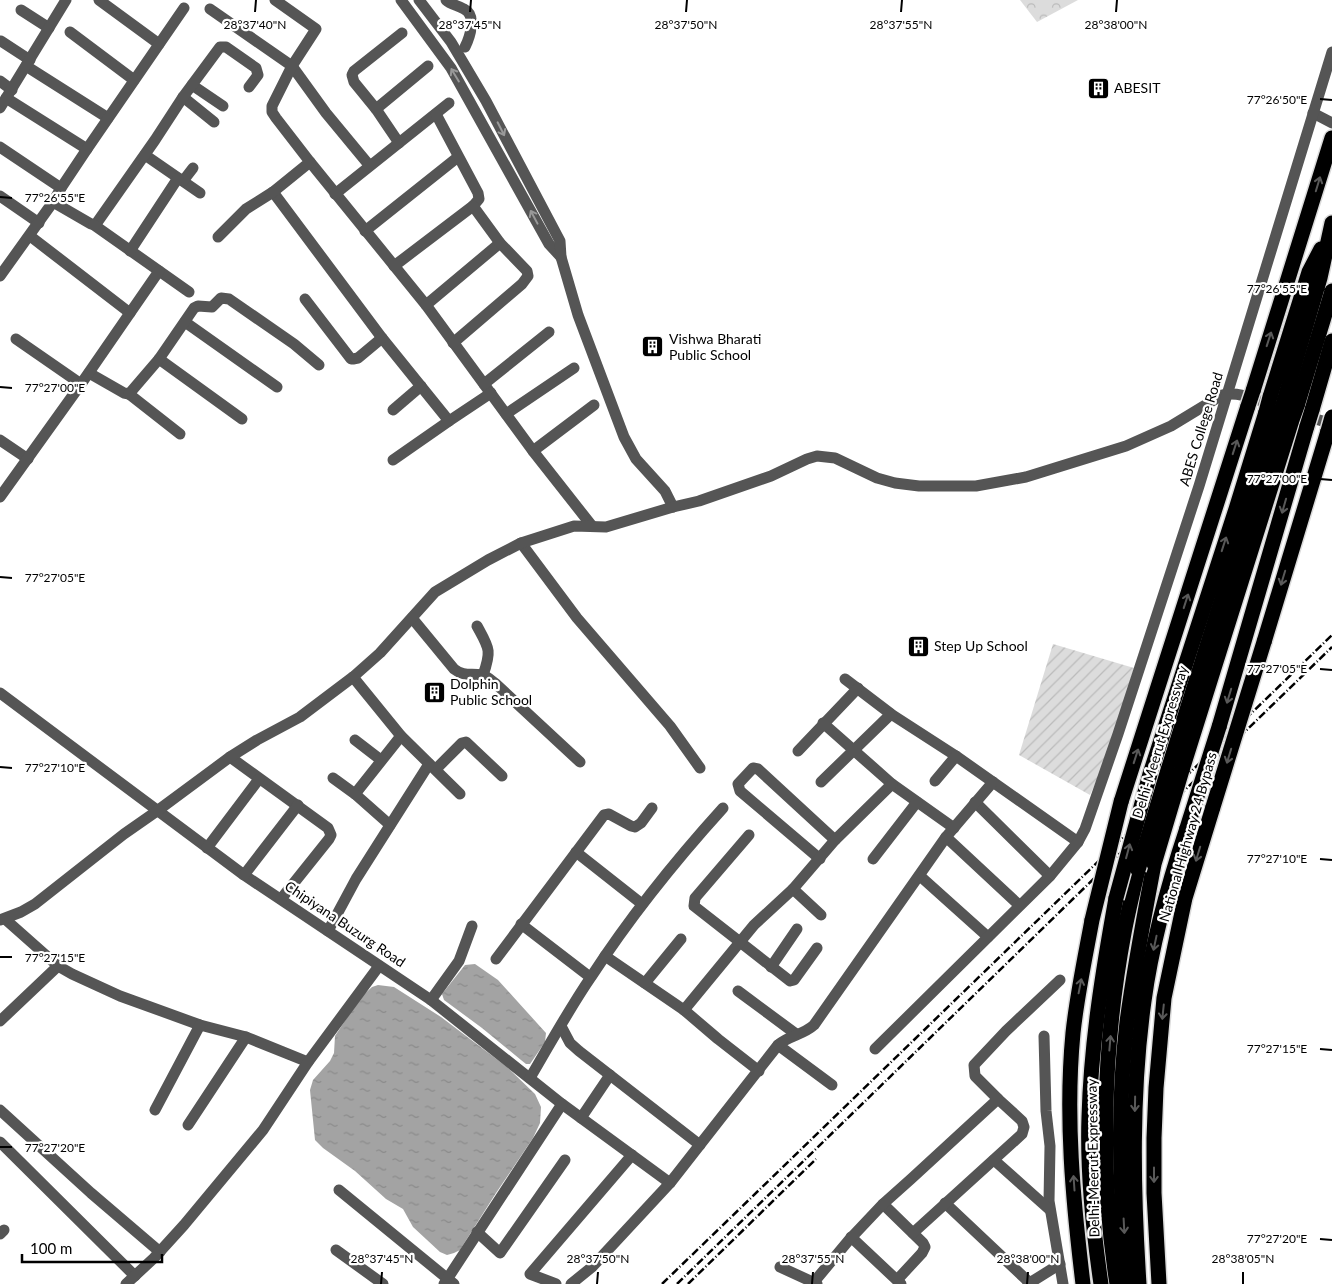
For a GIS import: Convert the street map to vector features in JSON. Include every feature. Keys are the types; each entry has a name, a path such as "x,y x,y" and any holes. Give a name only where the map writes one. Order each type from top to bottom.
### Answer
{"highway":[{"path":"1083,1284 1070,1131 1072,1058 1077,1001 1092,920 1121,802 1332,138"},
{"name":"Delhi-Meerut Expressway","path":"1130,1284 1124,1234 1121,1166 1122,1091 1127,1023 1138,945 1175,770 1320,278 1330,229"},
{"name":"Delhi-Meerut Expressway","path":"1284,401 1332,291"},
{"path":"1139,1284 1134,1163 1136,1093 1139,1041 1145,993 1158,927 1169,884 1219,727 1332,341"},
{"path":"1101,1284 1090,1184 1089,1118 1093,1052 1101,981 1116,898 1150,774 1236,509 1279,416"},
{"name":"National Highway 24 Bypass","path":"1159,1282 1154,1193 1154,1138 1156,1088 1164,998 1185,898 1331,424"},
{"name":"Delhi-Meerut Expressway","path":"1117,1284 1112,1252 1108,1201 1106,1085 1113,1011 1124,933 1138,870 1175,770"}],"street":[{"path":"6,99 66,0"},
{"path":"99,0 159,44"},
{"path":"275,0 316,28 292,66 272,106 272,112 335,194 426,305 533,451 592,526"},
{"path":"401,0 451,68 549,244 561,257"},
{"path":"418,0 451,42 486,101 560,241 561,257 578,315 624,437 636,459 665,491 673,507"},
{"path":"446,0 450,4 466,9 470,14 471,29 465,47"},
{"path":"0,276 39,223 87,149 184,8"},
{"path":"210,9 292,66 326,113 370,166"},
{"path":"21,10 49,28"},
{"path":"70,32 134,80"},
{"path":"399,142 354,82 352,75 354,71 402,33"},
{"path":"1,41 28,63 108,118"},
{"path":"94,225 218,49 226,47 258,70 258,75 249,87"},
{"name":"ABES College Road","path":"875,1049 1050,876 1078,842 1085,829 1124,717 1228,394 1332,52"},
{"path":"376,109 428,66"},
{"path":"0,81 6,99 87,149"},
{"path":"192,85 223,106"},
{"path":"183,97 214,122"},
{"path":"335,194 449,103"},
{"path":"1313,113 1332,123"},
{"path":"394,266 474,206 479,199 478,193 436,114"},
{"path":"0,147 61,188"},
{"path":"145,155 200,193"},
{"path":"365,231 458,157"},
{"path":"218,238 246,209 273,192 310,162"},
{"path":"130,250 181,180 193,168"},
{"path":"273,192 382,338 449,421"},
{"path":"0,196 39,223"},
{"path":"53,202 94,225 189,292"},
{"path":"452,343 526,280 528,276 527,271 500,243 474,206"},
{"path":"30,236 130,313"},
{"path":"426,305 500,243"},
{"path":"0,497 159,271"},
{"path":"130,394 159,359 195,307 210,307 221,298 225,298 294,344 319,365"},
{"path":"305,299 353,360 382,338"},
{"path":"185,322 277,387"},
{"path":"393,460 449,421 549,332"},
{"path":"16,339 81,384"},
{"path":"159,359 242,419"},
{"path":"506,414 574,368"},
{"path":"89,373 124,393 130,394 180,434"},
{"path":"393,410 421,386"},
{"path":"308,1062 246,1037 200,1025 120,996 58,966 2,920 34,904 124,834 157,812 230,757 300,717 380,654 435,592 462,574 521,543 574,526 606,527 721,494 771,476 817,456 835,458 876,478 919,486 976,486 1026,477 1126,446 1171,426 1215,399 1228,394 1239,395 1331,424"},
{"path":"533,451 594,405"},
{"path":"0,440 28,459"},
{"path":"521,543 577,618 670,726 700,768"},
{"path":"412,618 454,669 466,675 483,675 496,684 580,762"},
{"path":"477,626 489,650 488,663 483,675"},
{"path":"353,676 400,736 460,794"},
{"path":"845,679 891,714 956,756 1078,842"},
{"path":"798,751 858,688"},
{"name":"Chipiyana Buzurg Road","path":"0,693 157,812 244,875 431,1000 562,1104 670,1183"},
{"path":"821,782 891,714"},
{"path":"823,723 892,784 917,802 950,833 1019,905"},
{"path":"355,794 400,736"},
{"path":"355,740 381,760"},
{"path":"328,930 356,879 390,825 432,766 466,742 502,776"},
{"path":"935,781 956,756"},
{"path":"230,757 328,828 330,835 281,899"},
{"path":"820,859 740,791 738,784 753,768 758,769 835,840"},
{"path":"207,848 259,778"},
{"path":"333,778 355,794 390,825"},
{"path":"571,1284 592,1267 670,1183 778,1045 796,1034 805,1032 814,1025 950,833 993,782"},
{"path":"684,1010 754,925 793,889 835,840 892,784"},
{"path":"874,858 917,802"},
{"path":"975,802 1050,876"},
{"path":"244,875 298,805"},
{"path":"496,958 605,814 609,814 635,827 641,823 652,808"},
{"path":"530,1078 590,977 642,904 687,848 723,808"},
{"path":"749,835 693,901 696,908 788,981 792,981 817,948"},
{"path":"576,852 642,904"},
{"path":"920,876 988,937"},
{"path":"793,889 821,915"},
{"path":"521,924 590,977"},
{"path":"431,1000 459,961 472,926"},
{"path":"771,967 797,929"},
{"path":"645,983 681,938"},
{"path":"606,956 684,1010 759,1071"},
{"path":"0,1021 58,966"},
{"path":"0,1142 130,1280 160,1252 263,1130 308,1062 379,966"},
{"path":"913,1233 1022,1134 1024,1127 1022,1121 975,1076 974,1065 1006,1030 1060,980"},
{"path":"738,991 796,1034"},
{"path":"155,1110 200,1025"},
{"path":"561,1026 573,1046 700,1145"},
{"path":"1044,1036 1046,1111 1050,1146 1048,1189 1063,1284"},
{"path":"188,1125 246,1037"},
{"path":"778,1045 832,1085"},
{"path":"581,1118 610,1075"},
{"path":"780,1266 815,1283 851,1237 883,1204 998,1099"},
{"path":"339,1190 449,1283 478,1232 562,1104"},
{"path":"0,1110 91,1193 160,1252"},
{"path":"556,1284 530,1274 632,1154"},
{"path":"478,1232 500,1253 566,1160"},
{"path":"994,1160 1050,1210"},
{"path":"945,1203 1029,1283 1060,1264"},
{"path":"851,1237 899,1282 925,1247 883,1204"},
{"path":"336,1250 382,1284"}],"green space":[{"path":"1020,0 1078,0 1037,22"},
{"path":"1053,644 1134,668 1099,783 1096,782 1090,795 1019,755"}],"water":[{"path":"475,964 498,980 546,1033 545,1042 530,1064 526,1064 444,1000 442,994 465,965"},
{"path":"378,985 394,987 441,1017 507,1067 535,1094 541,1107 540,1123 533,1138 460,1250 447,1255 440,1252 413,1227 403,1209 386,1199 355,1171 315,1140 310,1090 313,1080 330,1061 334,1053 335,1036 360,998 372,987"}],"railway":[{"path":"662,1284 1332,635"},
{"path":"677,1284 1332,647"},
{"path":"688,1284 816,1159"}],"place":[{"name":"ABESIT","path":"1098,88"},
{"name":"Vishwa Bharati Public School","path":"653,347"},
{"name":"Step Up School","path":"918,646"},
{"name":"Dolphin Public School","path":"434,692"}]}
